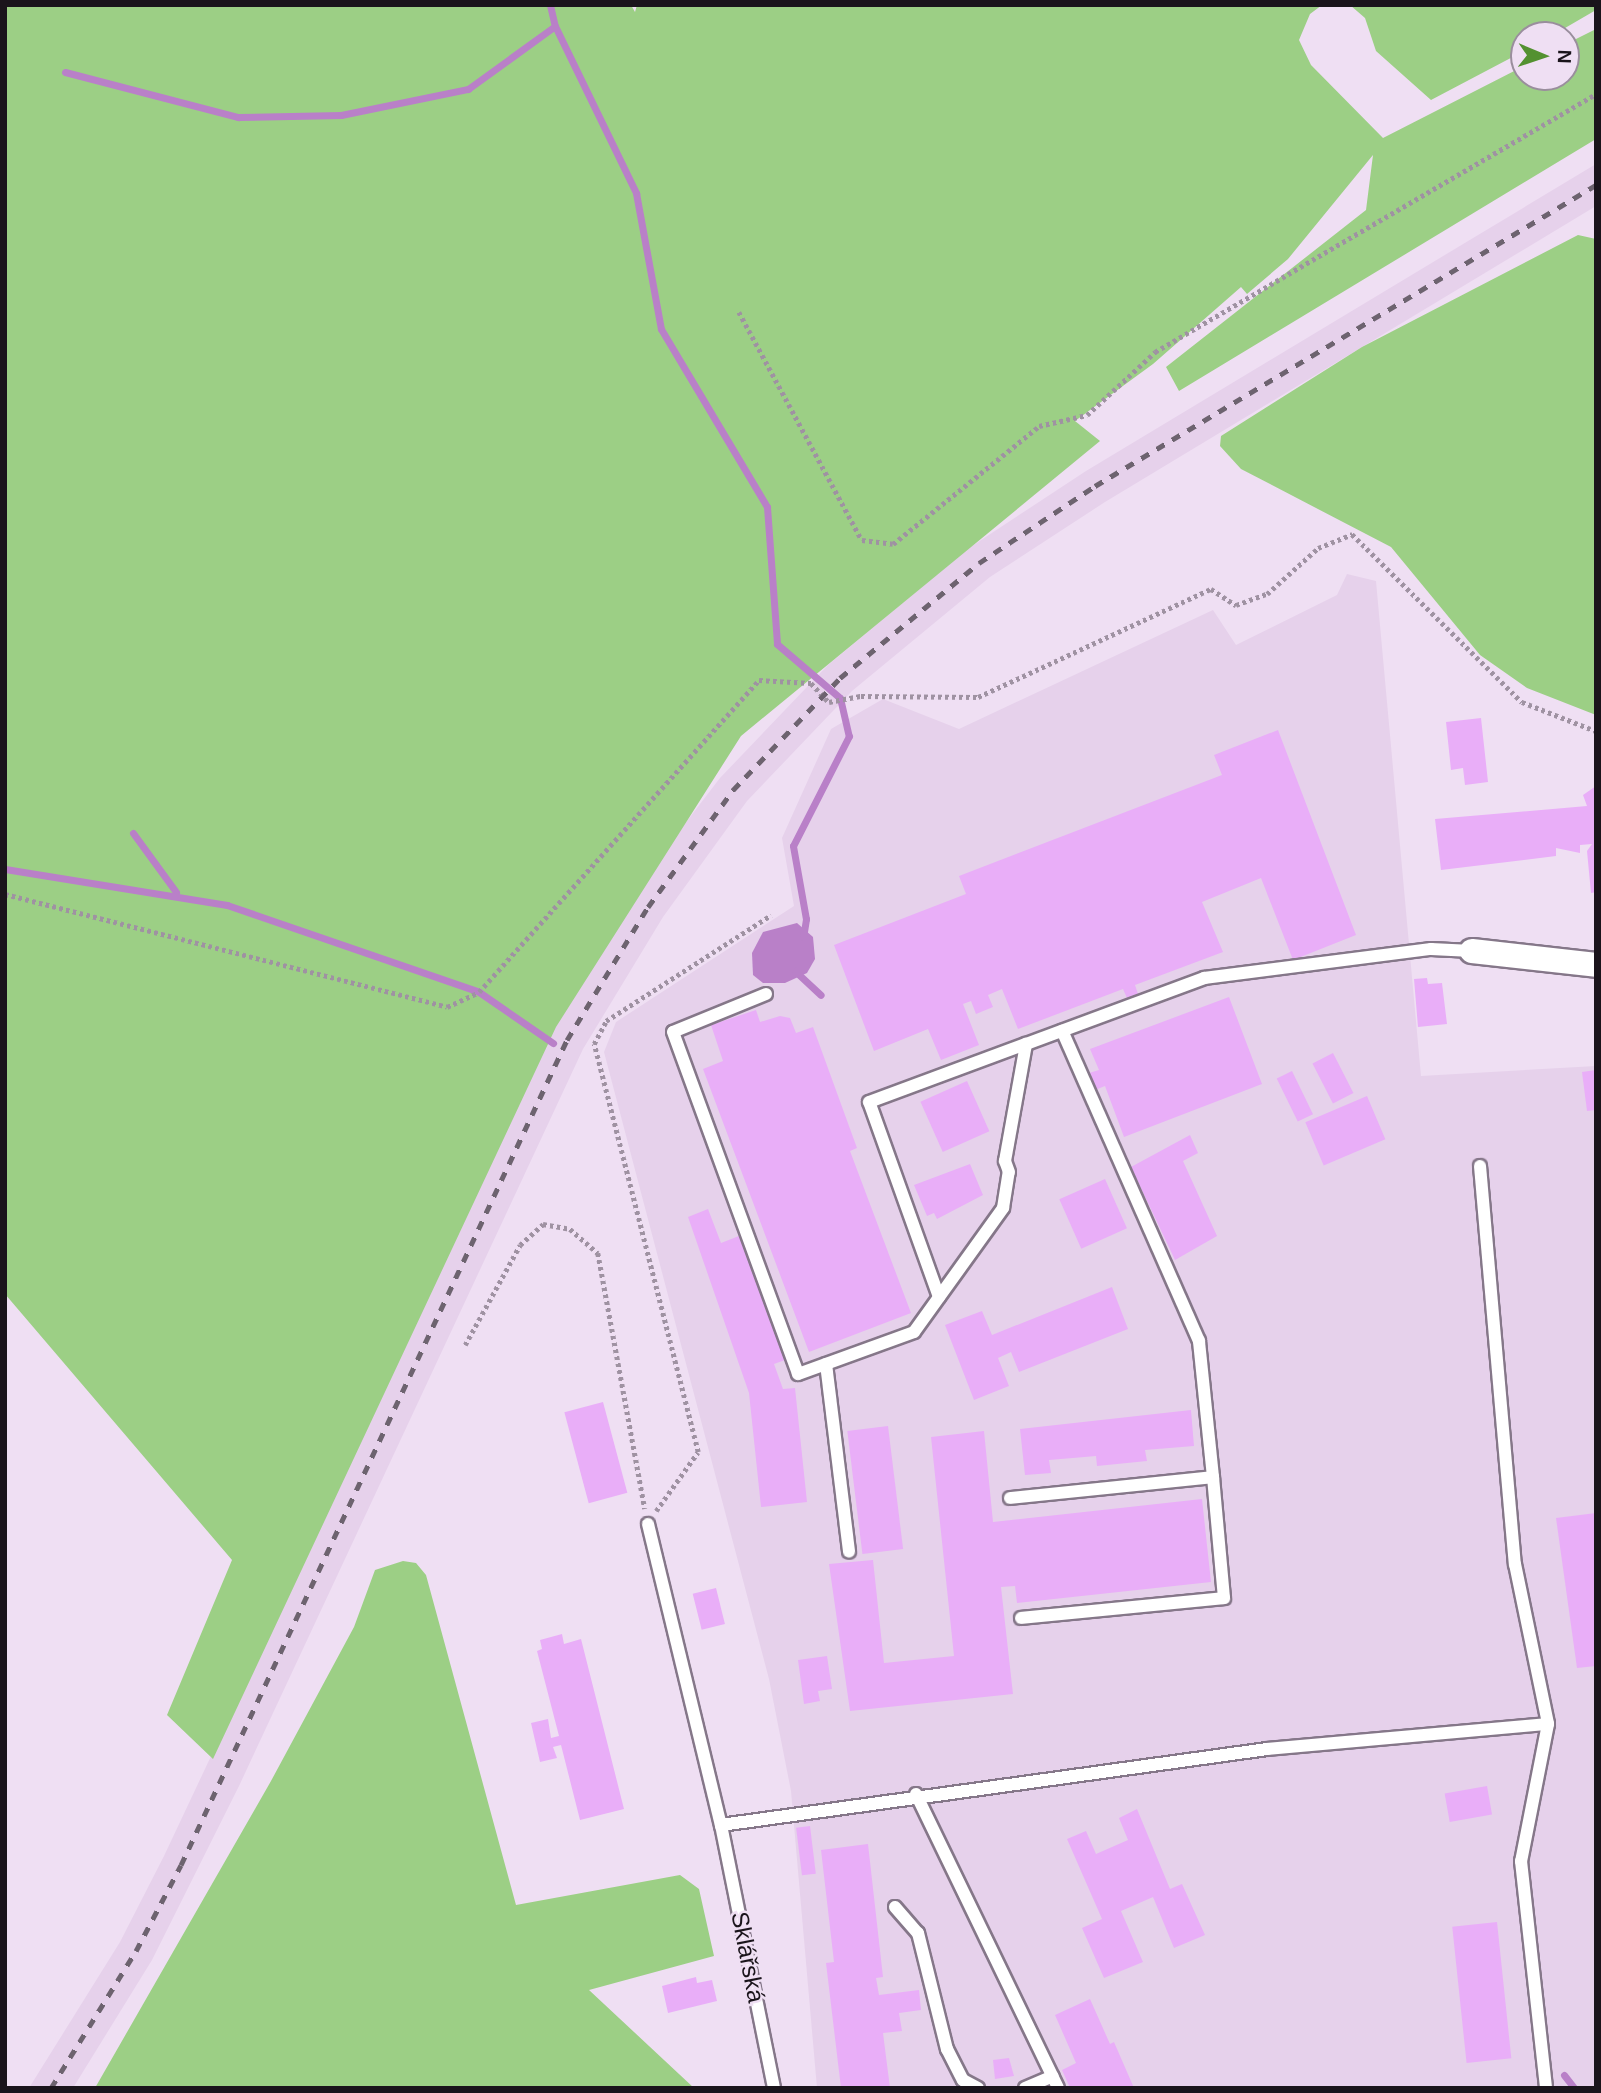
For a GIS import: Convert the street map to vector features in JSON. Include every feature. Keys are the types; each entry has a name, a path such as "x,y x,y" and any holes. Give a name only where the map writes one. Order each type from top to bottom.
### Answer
{"street":[{"path":"1472,951 1596,965"}],"lane":[{"path":"939,1297 869,1102 1204,978 1431,949 1472,951"},
{"path":"766,994 673,1032 798,1374 914,1332 1003,1208 1009,1172 1005,1161 1026,1044"},
{"path":"1021,1618 1224,1598 1199,1341 1062,1031"},
{"path":"1480,1166 1515,1564 1548,1724 1521,1861 1546,2088"},
{"path":"825,1364 849,1552"},
{"path":"1010,1497 1213,1477"},
{"name":"Sklářská","path":"648,1524 721,1825 774,2088"},
{"path":"721,1825 916,1794 1266,1749 1548,1724"},
{"path":"916,1794 1055,2082 1025,2088"},
{"path":"895,1907 918,1933 934,2013 947,2049 963,2080 978,2088"}],"path":[{"path":"739,312 862,540 893,544 1039,426 1087,415 1155,352 1596,94"},
{"path":"5,894 447,1007 479,992 759,680 811,682 829,702 861,696 978,697 1211,589 1236,605 1267,594 1318,548 1352,534 1522,702 1596,731"},
{"path":"648,1524 698,1452 594,1044 606,1021 771,915"},
{"path":"465,1345 520,1245 542,1224 570,1229 598,1253 648,1524"}],"shaded area":[{"path":"1596,164 1596,206 1105,502 990,577 852,691 747,801 663,917 583,1049 239,1786 152,1960 73,2088 29,2088 120,1942 164,1856 552,1032 677,834 720,778 828,665 969,548 1086,471"},
{"path":"1347,574 1376,581 1421,1076 1596,1066 1596,2088 817,2088 791,1791 769,1679 604,1052 616,1022 794,906 782,838 831,729 883,699 959,729 1213,610 1236,645 1337,595"},
{"path":"797,923 813,937 815,959 807,973 785,983 763,983 753,975 752,953 763,932"}],"green space":[{"path":"5,5 631,5 635,12 637,5 1322,5 1310,14 1299,40 1311,65 1383,138 1510,73 1510,91 1580,91 1580,37 1596,29 1596,139 1179,391 1166,367 1366,210 1373,155 1288,259 1247,294 1241,287 1153,364 1075,421 1100,441 741,736 556,1027 213,1759 167,1715 232,1560 5,1294"},
{"path":"1350,5 1596,5 1596,10 1577,21 1510,21 1510,58 1431,100 1376,51 1365,18"},
{"path":"1578,235 1596,239 1596,715 1527,688 1480,655 1391,547 1241,469 1220,446 1221,436 1362,347"},
{"path":"403,1561 416,1563 426,1575 516,1905 680,1875 699,1889 714,1956 589,1990 694,2088 95,2088 271,1781 354,1627 375,1570"}],"building":[{"path":"1481,718 1488,782 1465,785 1463,768 1451,770 1446,722"},
{"path":"1278,730 1356,935 1293,960 1261,878 1202,902 1223,952 1135,985 1138,994 1127,998 1123,989 1018,1029 1002,989 988,995 993,1007 976,1014 971,1001 963,1004 979,1045 941,1060 928,1029 874,1051 834,945 966,894 959,876 1222,775 1214,755"},
{"path":"1596,786 1596,892 1591,893 1587,851 1592,844 1580,845 1580,853 1556,848 1556,856 1441,870 1435,819 1587,806 1583,795"},
{"path":"1427,978 1428,984 1442,983 1447,1024 1418,1027 1414,979"},
{"path":"1229,997 1262,1084 1124,1137 1105,1086 1095,1090 1089,1073 1099,1070 1090,1049"},
{"path":"756,1010 760,1022 780,1016 790,1018 796,1033 813,1027 857,1148 850,1151 911,1313 809,1352 703,1069 723,1061 711,1025"},
{"path":"1333,1053 1353,1093 1333,1104 1313,1063"},
{"path":"1596,1070 1596,1110 1587,1111 1582,1072"},
{"path":"1292,1071 1313,1114 1298,1122 1277,1078"},
{"path":"967,1081 989,1131 943,1152 920,1102"},
{"path":"1367,1096 1385,1139 1324,1165 1305,1122"},
{"path":"1190,1135 1198,1153 1183,1161 1217,1236 1175,1260 1131,1167"},
{"path":"970,1164 983,1195 937,1219 934,1213 927,1216 914,1185"},
{"path":"1105,1179 1127,1228 1081,1249 1059,1199"},
{"path":"708,1209 721,1243 739,1236 785,1360 774,1364 783,1389 795,1388 807,1502 761,1507 749,1393 688,1217"},
{"path":"1112,1287 1128,1329 1019,1372 1011,1352 998,1358 1009,1386 974,1400 945,1325 982,1311 992,1335"},
{"path":"603,1402 627,1493 589,1503 564,1412"},
{"path":"1191,1410 1194,1446 1145,1450 1147,1461 1097,1466 1096,1456 1049,1460 1051,1473 1025,1475 1020,1429"},
{"path":"888,1426 903,1549 862,1554 847,1431"},
{"path":"984,1431 993,1522 1202,1499 1211,1582 1017,1603 1015,1586 1001,1587 1013,1694 850,1711 829,1564 873,1560 884,1663 954,1656 931,1437"},
{"path":"1596,1513 1596,1666 1577,1668 1556,1518"},
{"path":"716,1588 725,1624 702,1630 693,1594"},
{"path":"562,1634 564,1644 581,1639 624,1809 580,1820 561,1745 553,1747 557,1758 540,1762 531,1723 548,1719 551,1738 559,1736 537,1651 542,1649 540,1640"},
{"path":"827,1656 832,1689 818,1691 820,1701 804,1704 798,1660"},
{"path":"1487,1786 1492,1815 1450,1822 1445,1793"},
{"path":"1137,1809 1170,1889 1182,1884 1205,1935 1174,1948 1153,1897 1121,1911 1143,1962 1104,1978 1082,1928 1102,1919 1067,1839 1086,1831 1096,1854 1128,1840 1119,1818"},
{"path":"810,1826 816,1874 802,1875 796,1828"},
{"path":"868,1844 883,1977 876,1978 879,1995 919,1990 921,2010 899,2013 902,2031 883,2033 890,2088 841,2088 826,1963 834,1962 821,1850"},
{"path":"1497,1922 1511,2058 1467,2063 1452,1927"},
{"path":"696,1977 697,1983 712,1980 717,2001 668,2013 662,1986"},
{"path":"1090,1999 1110,2044 1114,2042 1134,2088 1070,2088 1062,2070 1076,2063 1055,2015"},
{"path":"1009,2058 1014,2076 995,2079 993,2060"}],"waterway":[{"path":"550,5 555,26 636,193 661,329 767,507 777,644 840,698 849,736 793,846 806,919 803,937"},
{"path":"65,72 238,117 341,115 468,89 555,26"},
{"path":"133,833 176,892"},
{"path":"5,869 227,905 479,992 553,1043"},
{"path":"795,971 821,995"},
{"path":"1564,2075 1574,2088"}],"railway":[{"path":"51,2088 136,1951 181,1865 567,1040 648,907 733,790 840,678 979,563 1095,486 1596,185"}]}
